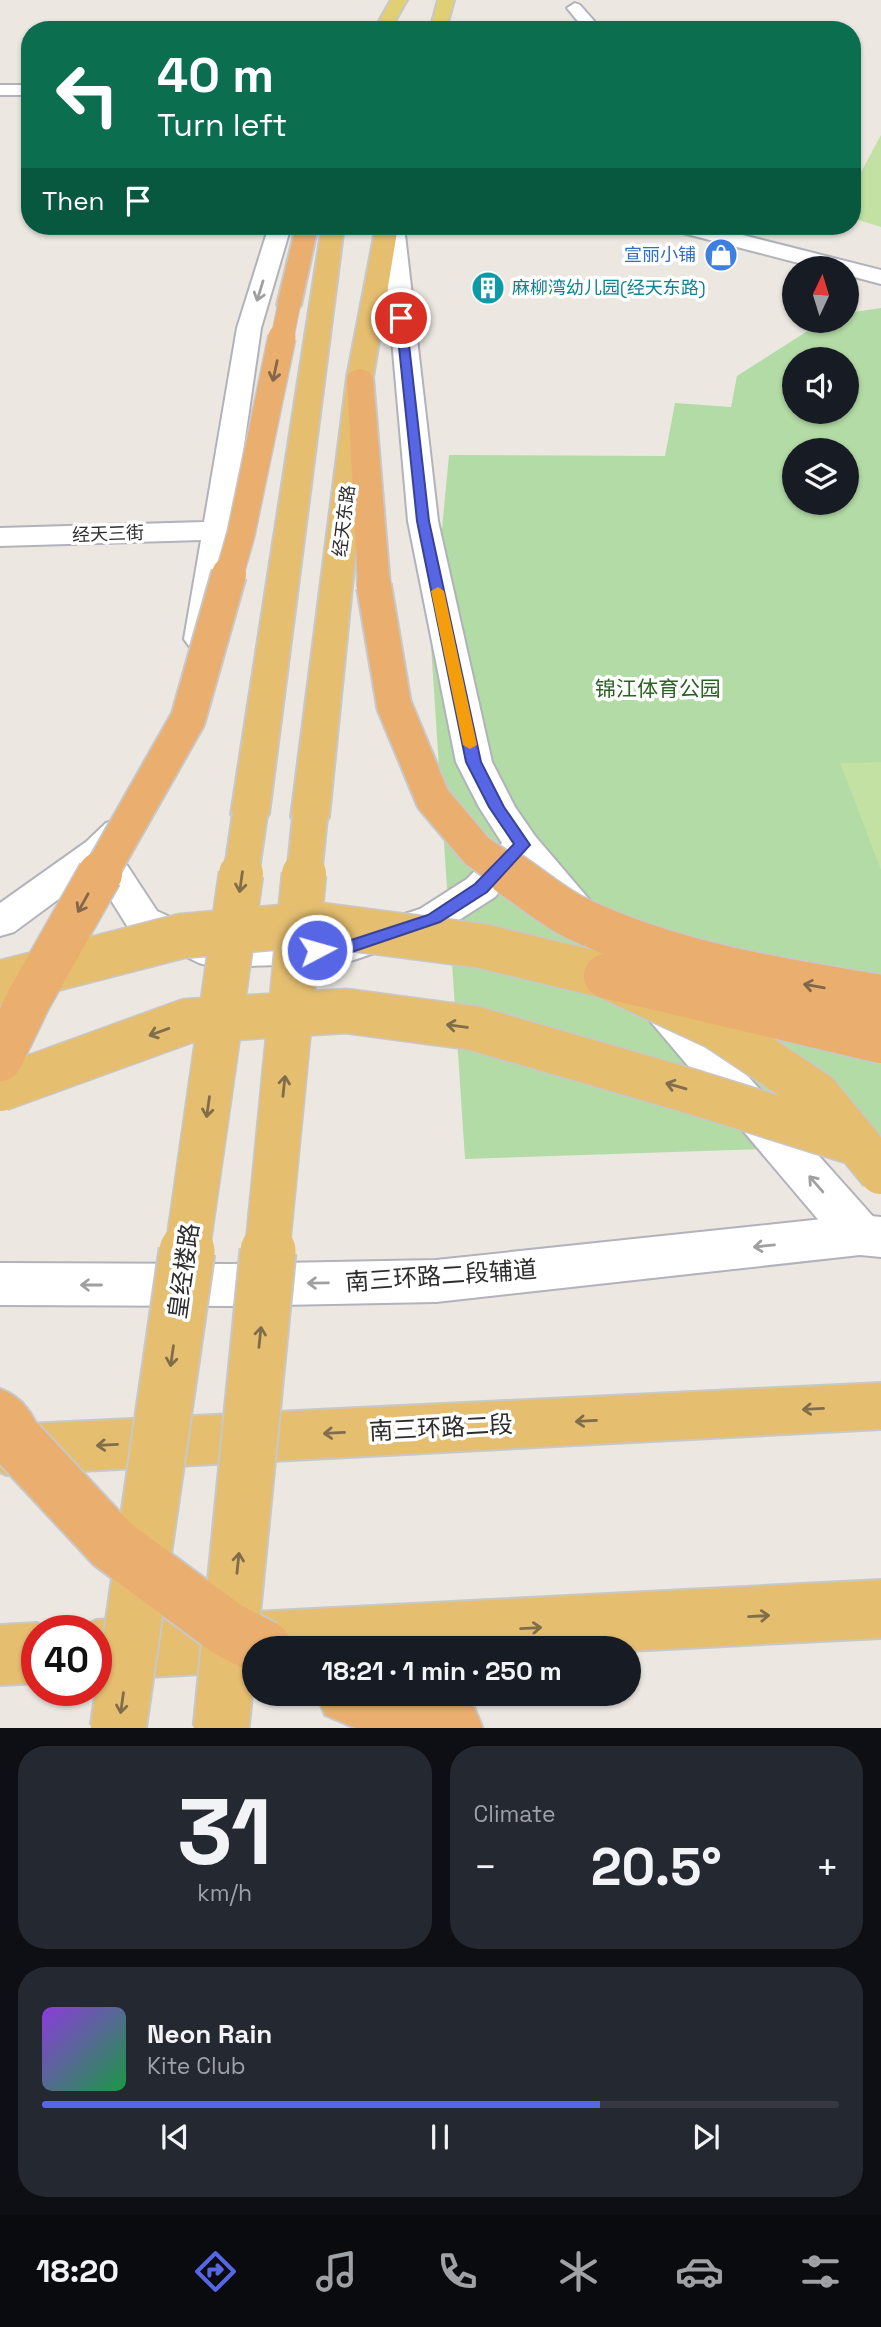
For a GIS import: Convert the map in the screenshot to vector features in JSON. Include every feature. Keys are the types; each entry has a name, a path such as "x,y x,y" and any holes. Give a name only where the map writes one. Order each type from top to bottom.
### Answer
{"highway":[{"path":"0,1059 29,999 188,719 241,534 305,235"},
{"name":"皇经楼路","path":"118,1728 331,235"},
{"name":"经天东路","path":"221,1728 310,817 360,377 385,235"},
{"path":"360,377 374,586 394,705 433,799 477,852 572,915 670,954 796,983 881,998"},
{"path":"0,982 182,936 314,924 482,946 881,1041"},
{"path":"606,976 716,1027 817,1094 881,1172"},
{"path":"0,1089 187,1021 346,1011 473,1028 690,1091 881,1151"},
{"name":"南三环路二段","path":"0,1450 881,1406"},
{"path":"0,1413 19,1444 111,1544 242,1636"},
{"path":"112,1649 881,1609"},
{"path":"0,1655 21,1654"},
{"path":"383,1706 452,1728"}],"main road":[{"path":"387,21 399,0"},
{"path":"440,21 446,0"}],"street":[{"path":"575,8 586,21"},
{"path":"0,90 21,90"},
{"path":"0,923 99,851 176,773 249,328 277,235"},
{"path":"394,235 399,306 426,535 474,762 497,807 522,845 871,1236"},
{"path":"718,235 799,256"},
{"path":"859,271 881,277"},
{"name":"经天三街","path":"0,537 216,531"},
{"path":"99,851 143,920 213,953 343,949 434,918 481,888 522,845"},
{"name":"南三环路二段辅道","path":"0,1284 436,1282 871,1236"}],"green space":[{"path":"881,135 881,227 861,221 861,172"},
{"name":"锦江体育公园","path":"881,308 881,1145 465,1159 431,646 449,455 665,456 675,403 731,407 737,376 782,347 782,424 859,424 859,347 783,347 805,333 859,333 859,311"},
{"path":"881,762 881,870 840,763"}],"slow traffic":[{"path":"438,591 470,745"}],"place":[{"name":"宣丽小铺","path":"721,255"},
{"name":"麻柳湾幼儿园(经天东路)","path":"488,288"}],"route":[{"path":"317,950 343,949 434,918 481,888 522,845 497,807 474,762 423,521 401,318"}]}
